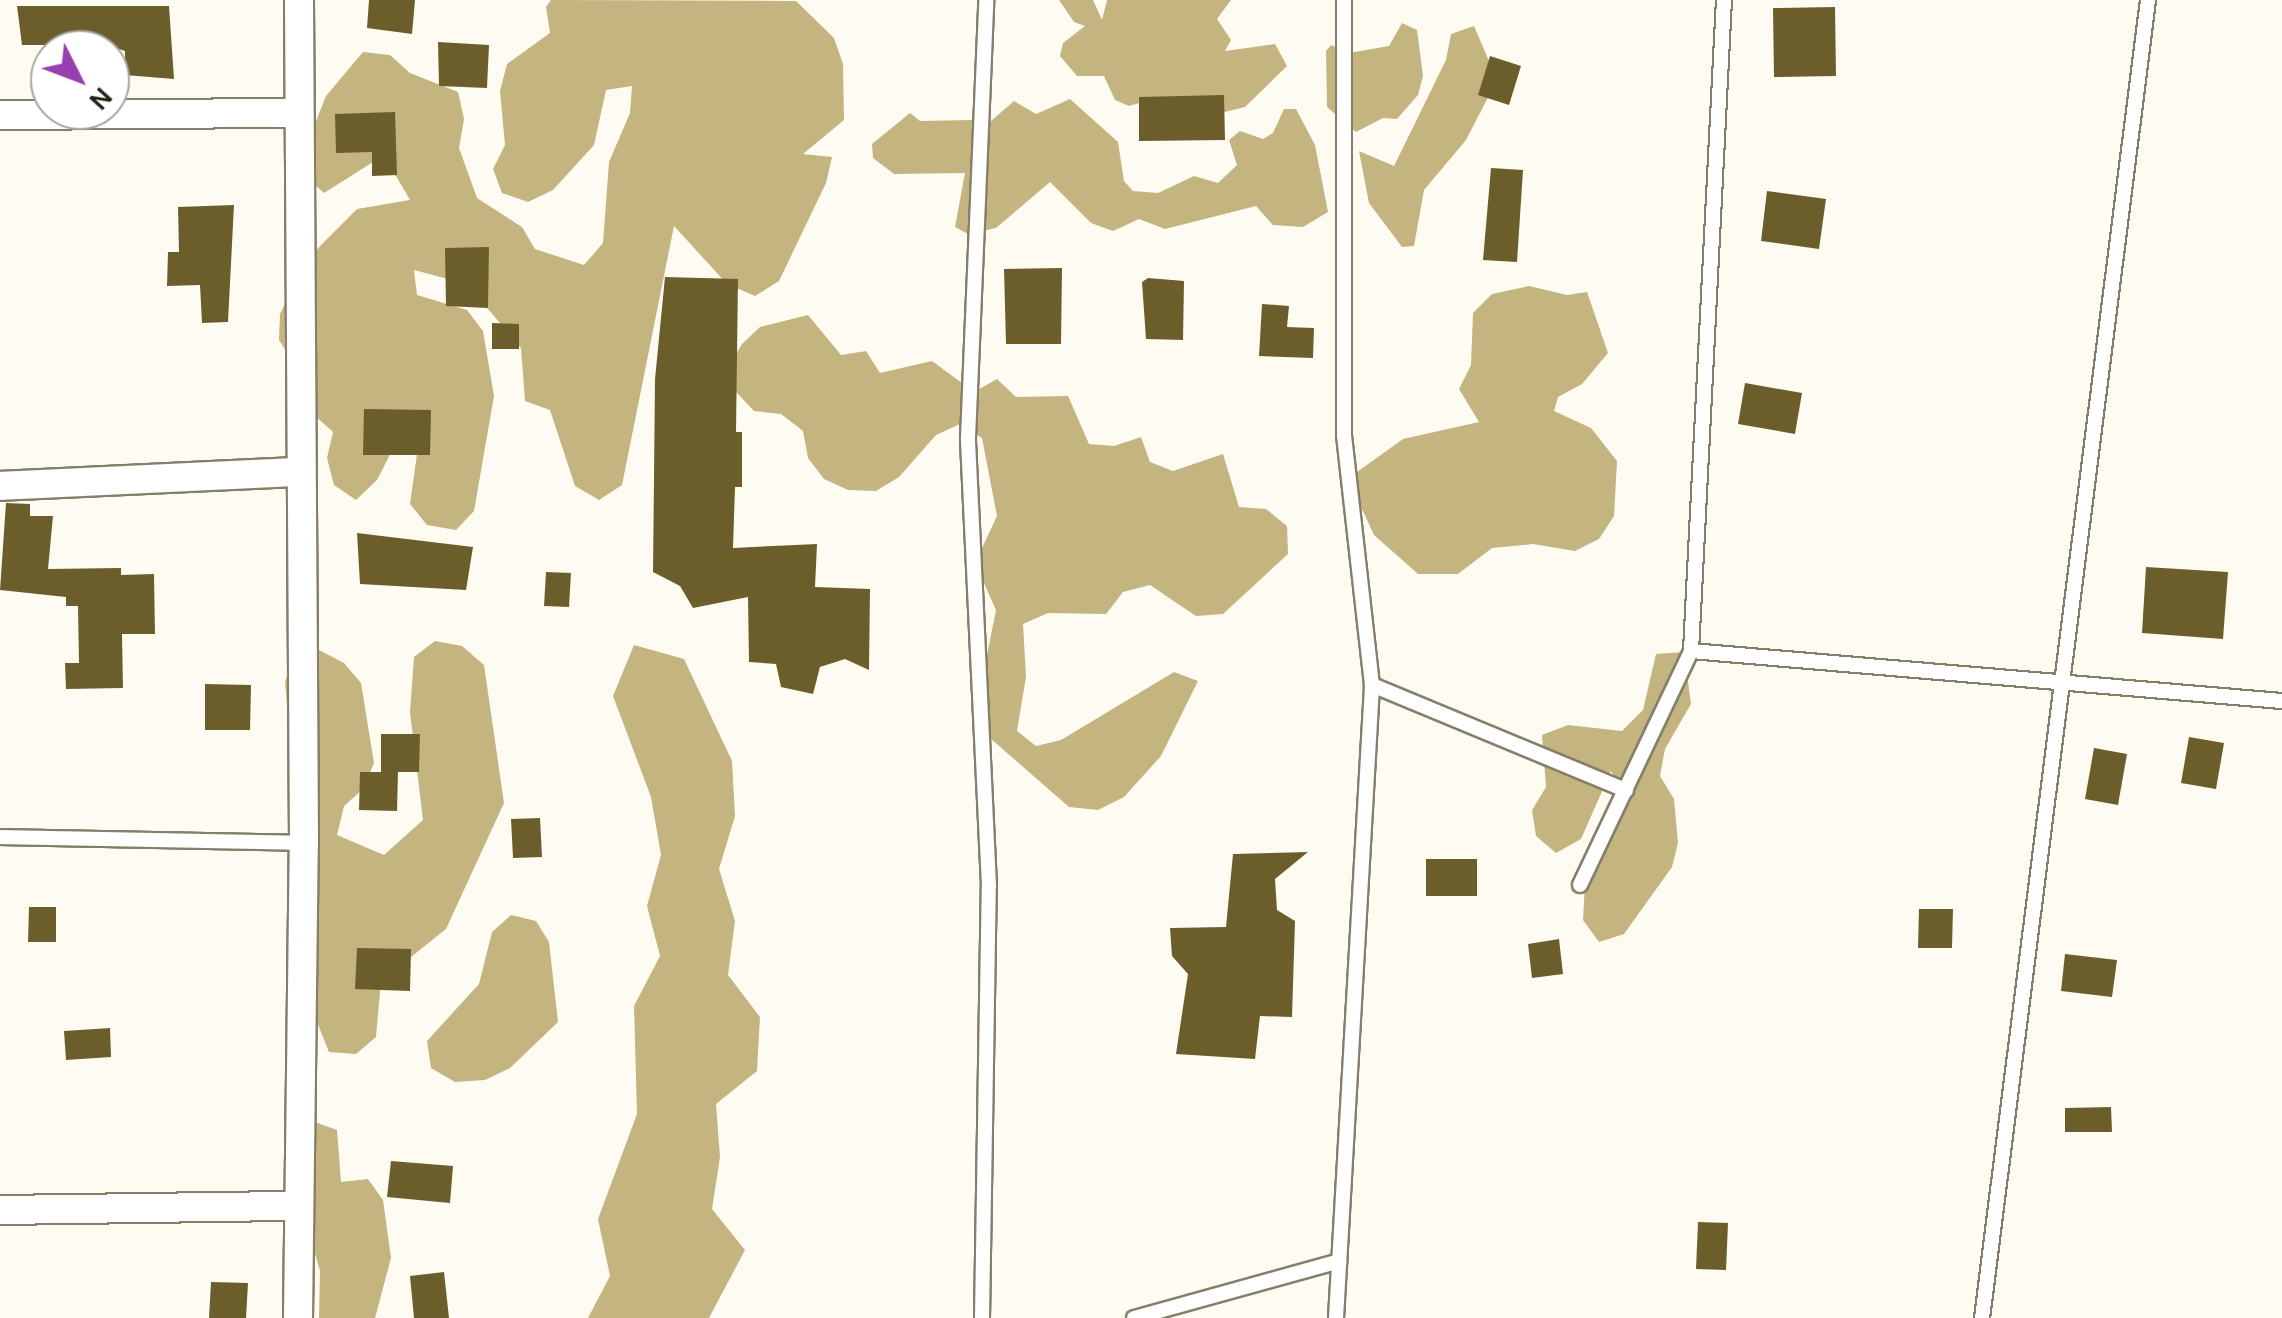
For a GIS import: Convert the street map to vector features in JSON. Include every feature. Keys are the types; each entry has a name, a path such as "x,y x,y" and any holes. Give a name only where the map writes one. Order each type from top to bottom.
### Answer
{"street":[{"path":"298,1318 304,844 298,472 299,0"},
{"path":"0,115 298,113"},
{"path":"0,486 298,472"},
{"path":"0,1210 299,1206"}],"lane":[{"path":"982,1318 989,886 968,438 986,0"},
{"path":"1336,1318 1372,685 1344,435 1344,0"},
{"path":"1580,885 1691,651 1724,0"},
{"path":"1982,1318 2148,0"},
{"path":"1691,651 2282,702"},
{"path":"1372,685 1626,790"},
{"path":"0,837 304,844"},
{"path":"1134,1318 1339,1261"}],"shaded area":[{"path":"551,0 796,1 834,38 843,64 844,120 803,154 832,157 826,183 779,281 755,296 727,284 674,226 622,485 599,500 575,486 550,410 525,401 521,348 467,284 414,270 417,295 467,310 483,331 494,396 474,511 456,530 427,525 410,504 417,454 402,431 377,480 356,500 334,485 327,458 333,432 313,414 295,365 279,340 280,314 303,266 320,246 357,209 410,200 396,176 373,162 324,193 305,176 305,149 326,96 363,52 390,55 410,73 458,92 464,119 459,148 477,198 522,227 535,249 584,265 603,243 609,162 630,113 632,86 606,90 594,145 553,190 528,202 502,193 493,169 505,145 500,91 507,64 550,33 546,7"},
{"path":"1059,0 1093,0 1102,20 1107,0 1231,0 1217,19 1231,40 1225,51 1275,44 1287,66 1245,107 1208,116 1143,102 1129,106 1115,100 1104,76 1077,76 1060,56 1063,43 1085,26 1074,22"},
{"path":"1402,23 1417,30 1423,76 1418,95 1397,119 1383,118 1356,132 1327,107 1326,51 1331,45 1349,53 1389,46"},
{"path":"1474,26 1497,80 1466,140 1424,190 1414,246 1402,247 1369,203 1359,151 1394,166 1446,60 1451,34"},
{"path":"1070,99 1118,142 1124,181 1133,191 1158,193 1194,176 1218,183 1237,165 1229,140 1240,131 1263,139 1273,133 1284,109 1296,109 1315,145 1328,212 1303,227 1273,225 1256,206 1165,229 1139,219 1113,231 1091,223 1050,182 996,228 968,234 955,227 965,173 894,174 873,158 872,144 910,113 920,121 972,120 983,128 1014,101 1036,114"},
{"path":"1529,286 1567,295 1587,292 1608,353 1582,384 1558,397 1554,411 1591,428 1617,461 1614,516 1599,539 1575,551 1533,544 1492,548 1458,574 1418,574 1374,535 1351,485 1357,472 1403,439 1479,422 1459,389 1471,365 1473,313 1492,294"},
{"path":"808,315 841,355 866,351 880,373 932,361 974,392 997,379 1016,397 1068,396 1089,444 1114,446 1141,437 1150,462 1173,471 1223,454 1239,507 1266,509 1287,526 1288,554 1223,614 1196,616 1150,585 1123,592 1106,614 1048,613 1023,624 1026,677 1017,731 1036,746 1061,740 1174,672 1198,681 1161,756 1124,797 1098,810 1069,807 990,738 975,715 996,610 975,563 997,516 982,438 960,424 936,435 899,477 876,491 848,490 824,479 808,458 803,431 781,414 754,411 736,392 729,366 742,344 760,327"},
{"path":"435,641 462,646 484,665 504,803 446,929 381,981 376,1037 356,1054 329,1052 309,1002 317,951 306,927 285,682 293,656 319,650 344,663 361,683 374,763 363,789 344,806 337,835 384,855 423,820 410,712 414,657"},
{"path":"634,645 684,659 732,761 735,816 719,869 735,921 728,975 760,1017 757,1071 716,1104 720,1157 712,1209 745,1250 709,1318 588,1318 610,1276 598,1219 637,1114 634,1006 660,956 647,906 661,855 651,797 613,696"},
{"path":"1684,652 1691,704 1665,749 1660,776 1674,799 1678,843 1672,867 1624,934 1599,942 1583,920 1586,866 1619,820 1623,794 1611,771 1581,839 1556,853 1536,836 1532,810 1546,787 1542,735 1568,725 1622,731 1643,710 1656,654"},
{"path":"511,915 536,921 549,942 558,1022 510,1068 485,1080 455,1082 431,1068 427,1041 479,984 492,932"},
{"path":"312,1121 337,1130 341,1182 368,1179 383,1200 391,1258 375,1318 319,1318 320,1271 298,1196"}],"building":[{"path":"369,0 415,0 412,34 367,28"},
{"path":"17,6 169,6 174,79 130,75 130,30 30,30 30,45 22,45"},
{"path":"1835,7 1836,76 1774,77 1773,8"},
{"path":"438,42 489,45 487,88 439,86"},
{"path":"1490,56 1521,66 1509,105 1478,95"},
{"path":"1224,95 1225,140 1139,141 1139,97"},
{"path":"395,112 397,175 372,176 372,152 336,153 335,114"},
{"path":"1491,168 1523,170 1517,262 1483,260"},
{"path":"1767,191 1826,199 1819,249 1761,241"},
{"path":"234,205 228,322 202,323 200,285 167,286 168,252 179,252 178,207"},
{"path":"489,247 488,308 446,306 445,248"},
{"path":"1062,268 1061,344 1006,344 1004,269"},
{"path":"665,277 738,279 736,432 742,432 742,487 735,487 733,548 817,544 815,587 870,589 869,670 845,659 820,667 813,694 781,687 776,664 749,662 748,597 693,608 680,586 653,572 655,379"},
{"path":"1148,278 1184,281 1183,340 1146,339 1142,282"},
{"path":"1262,304 1289,306 1287,327 1314,328 1313,358 1259,356"},
{"path":"492,323 519,324 519,349 492,349"},
{"path":"1745,383 1802,393 1795,434 1738,424"},
{"path":"364,409 431,410 430,455 363,455"},
{"path":"6,503 30,504 30,516 53,516 48,569 121,568 121,575 154,574 155,634 122,634 123,688 66,689 65,663 79,663 78,606 66,606 66,597 0,590"},
{"path":"357,533 473,547 466,590 360,584"},
{"path":"2146,567 2228,572 2223,639 2142,633"},
{"path":"546,572 571,573 569,607 544,606"},
{"path":"205,684 251,685 250,730 205,730"},
{"path":"381,734 420,734 419,772 398,772 397,811 359,810 360,772 381,772"},
{"path":"2189,737 2224,743 2216,789 2181,783"},
{"path":"2094,748 2127,754 2118,805 2085,799"},
{"path":"540,818 542,857 513,858 511,819"},
{"path":"1308,852 1275,879 1277,910 1295,921 1292,1017 1260,1016 1255,1059 1176,1054 1188,974 1172,956 1170,928 1226,927 1233,854"},
{"path":"1426,859 1477,859 1477,896 1426,896"},
{"path":"29,907 56,907 56,942 28,942"},
{"path":"1919,909 1953,909 1952,948 1918,948"},
{"path":"1559,939 1563,974 1532,978 1528,944"},
{"path":"357,948 411,949 410,991 355,989"},
{"path":"2065,954 2117,960 2112,997 2061,991"},
{"path":"110,1028 111,1057 66,1060 64,1031"},
{"path":"2111,1107 2112,1132 2065,1132 2065,1108"},
{"path":"391,1161 453,1166 450,1203 387,1197"},
{"path":"1698,1222 1728,1223 1726,1270 1696,1269"},
{"path":"444,1272 449,1318 414,1318 410,1276"},
{"path":"211,1282 248,1283 246,1318 209,1318"}]}
